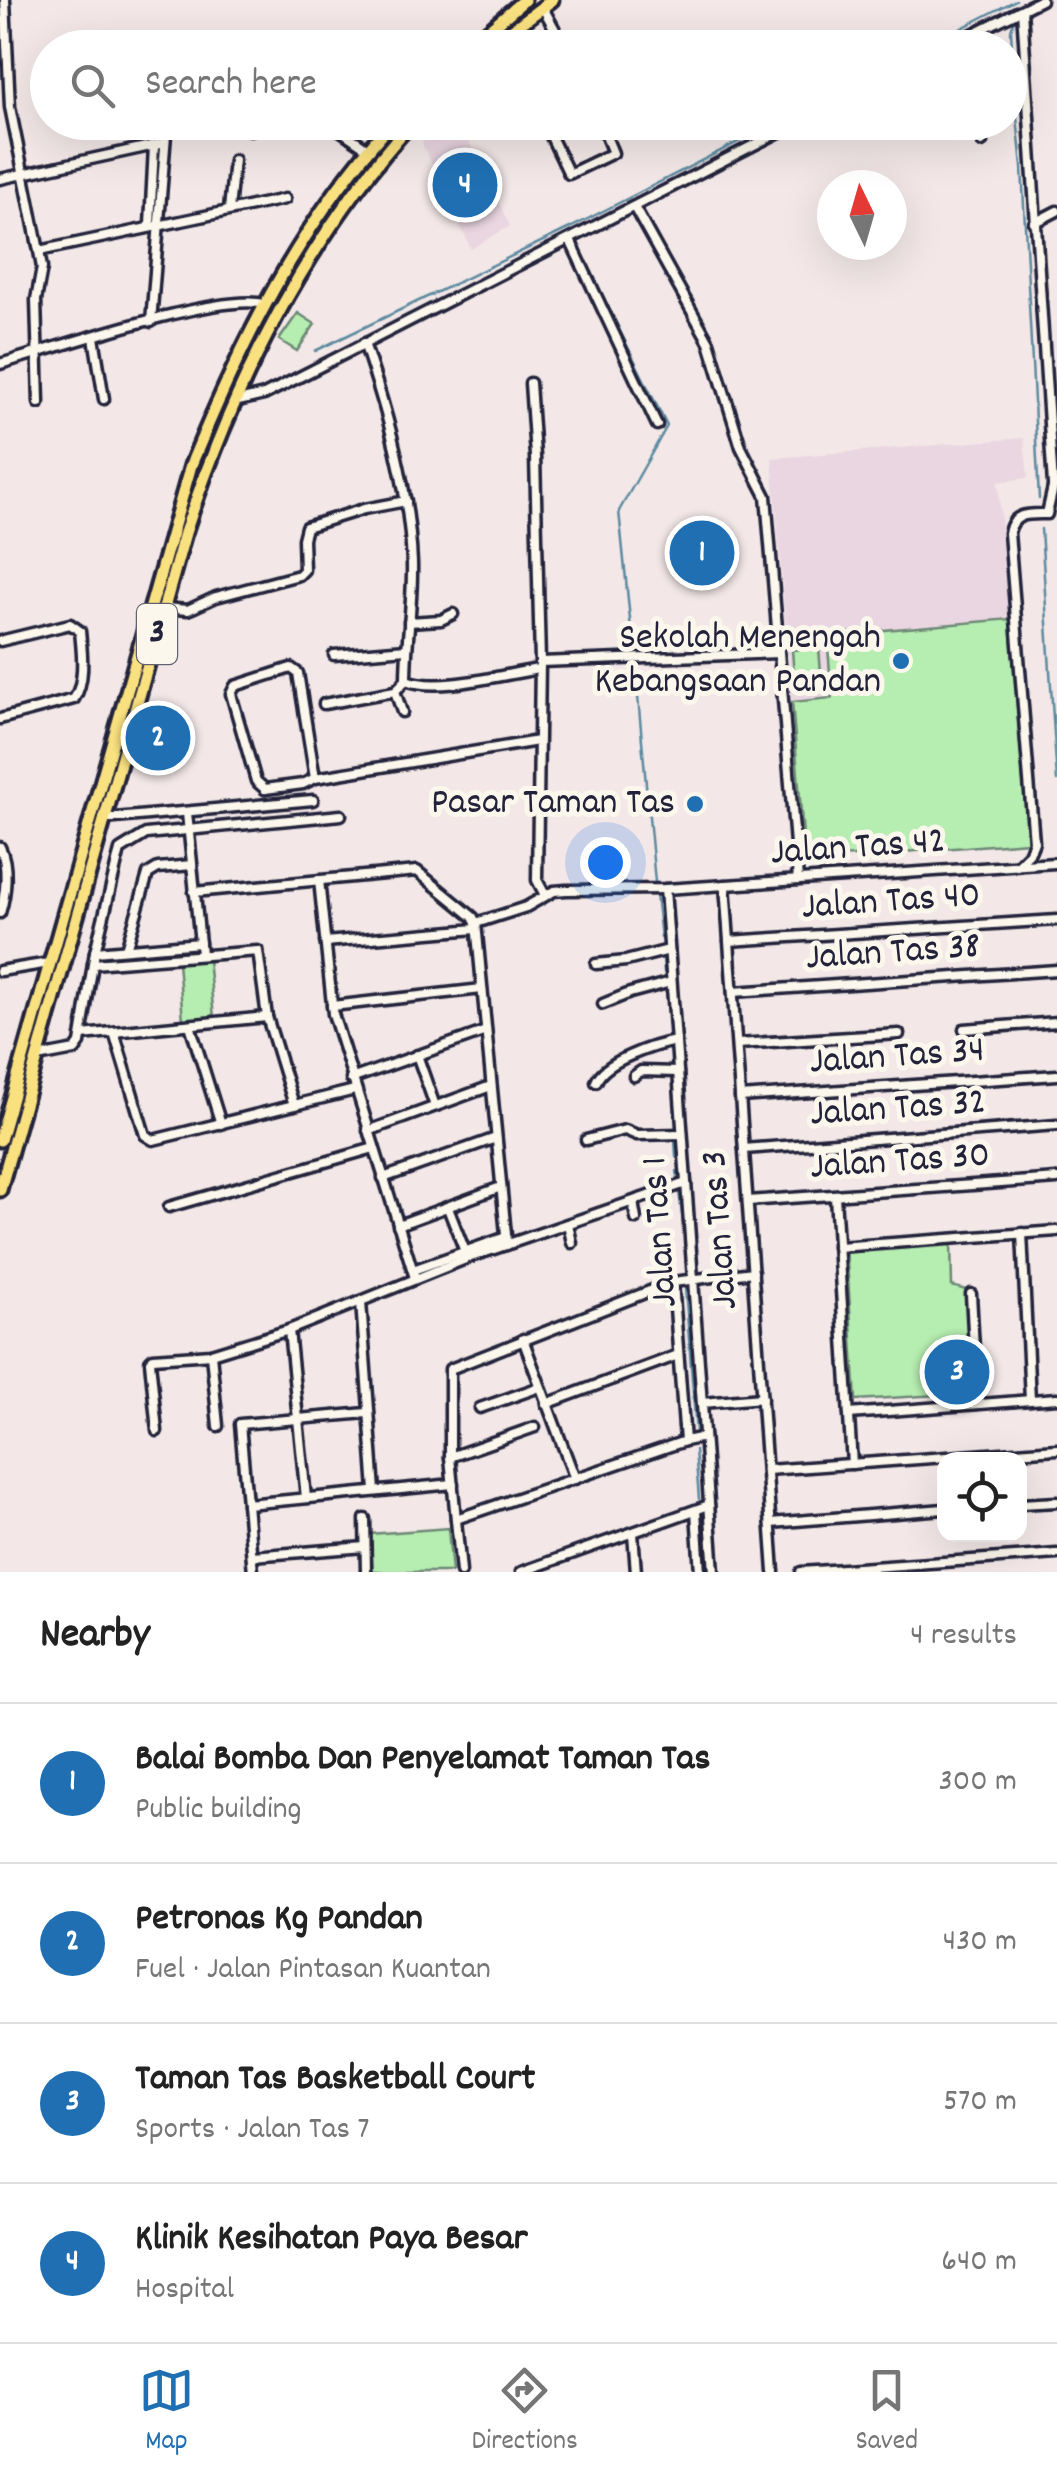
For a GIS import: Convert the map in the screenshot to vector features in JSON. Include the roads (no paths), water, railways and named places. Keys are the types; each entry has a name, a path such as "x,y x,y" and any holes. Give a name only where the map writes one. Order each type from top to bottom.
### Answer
{"highway":[{"path":"489,30 524,0"},
{"path":"512,30 547,3"},
{"name":"3","path":"0,1140 191,465 234,362 289,257 376,140"},
{"name":"3","path":"0,1190 207,465 274,318 303,266 398,140"}],"street":[{"path":"5,0 4,86 42,277 36,305 39,403"},
{"path":"981,30 1041,0"},
{"path":"547,3 556,30"},
{"path":"1022,10 1023,30"},
{"path":"1018,866 1034,842 1009,533 1012,521 1020,516 1047,514 1055,481 1027,98"},
{"path":"154,224 164,140"},
{"path":"355,140 368,149"},
{"path":"553,140 569,174 613,153 608,140"},
{"path":"234,402 264,395 764,140"},
{"path":"0,179 164,143"},
{"path":"150,322 154,146"},
{"path":"228,210 234,160"},
{"path":"38,251 285,198"},
{"path":"634,208 710,342 741,447 764,491 798,880"},
{"path":"1034,222 1057,211"},
{"path":"570,240 657,426"},
{"path":"0,364 236,301 264,304"},
{"path":"94,337 104,399"},
{"path":"324,704 395,691 406,680 412,562 406,501 383,402 364,343"},
{"path":"530,383 536,456 540,665 537,880 545,894"},
{"path":"164,608 188,610 216,597 299,576 304,570 302,539 306,526 406,501"},
{"path":"410,622 442,620 454,614"},
{"path":"0,641 70,624 80,632 82,649 79,691 74,699 0,719"},
{"path":"334,655 406,649"},
{"path":"406,680 440,684 540,665 779,652"},
{"path":"265,805 265,789 256,781 231,694 235,686 291,668 298,673 315,778"},
{"path":"395,691 402,712"},
{"path":"265,789 538,741"},
{"path":"104,819 313,800"},
{"path":"186,814 201,954"},
{"path":"38,1057 74,1050 82,1035 95,952 120,850 146,834 341,815"},
{"path":"0,846 4,856 0,913"},
{"name":"Jalan Tas 42","path":"325,942 476,926 545,894 566,890 665,889 1055,864"},
{"path":"126,949 148,874 158,868 192,865"},
{"path":"194,892 417,871 473,917 507,1241"},
{"path":"319,880 332,1006 351,1079 414,1274"},
{"name":"Jalan Tas 3","path":"725,885 774,1572"},
{"name":"Jalan Tas 1","path":"665,889 714,1572"},
{"name":"Jalan Tas 40","path":"729,941 1057,920"},
{"path":"95,952 200,943"},
{"path":"596,964 669,950"},
{"path":"93,964 258,951 268,1018 294,1105"},
{"path":"0,971 49,963"},
{"name":"Jalan Tas 38","path":"733,992 1057,970"},
{"path":"604,1004 630,992 672,982"},
{"path":"332,1006 482,990"},
{"path":"82,1035 268,1018"},
{"path":"964,1029 1057,1022"},
{"path":"190,1025 221,1124"},
{"path":"351,1079 486,1031"},
{"path":"114,1032 148,1138 355,1090"},
{"path":"737,1044 899,1034"},
{"path":"596,1082 604,1068 651,1046 676,1041"},
{"path":"416,1055 436,1106"},
{"path":"634,1076 642,1071 678,1072"},
{"name":"Jalan Tas 34","path":"740,1097 1057,1075"},
{"path":"368,1130 492,1086"},
{"name":"Jalan Tas 32","path":"744,1149 1057,1125"},
{"path":"586,1140 629,1130 637,1135 682,1134"},
{"path":"383,1178 496,1138"},
{"path":"170,1207 374,1148"},
{"name":"Jalan Tas 30","path":"748,1202 1057,1179"},
{"path":"157,1431 151,1359 211,1354 289,1330 361,1302 414,1274 686,1184"},
{"path":"398,1225 501,1187"},
{"path":"834,1196 852,1464"},
{"path":"633,1202 636,1219"},
{"path":"448,1208 466,1255"},
{"path":"568,1224 572,1243"},
{"path":"838,1247 1057,1231"},
{"path":"1022,1233 1030,1400"},
{"path":"461,1572 450,1457 450,1369 674,1282 753,1272"},
{"path":"674,1282 685,1441"},
{"path":"971,1294 977,1404"},
{"path":"361,1302 375,1492"},
{"path":"289,1330 306,1498"},
{"path":"522,1340 575,1479"},
{"path":"211,1354 218,1426"},
{"path":"546,1404 678,1355"},
{"path":"480,1408 540,1387"},
{"path":"702,1403 762,1398"},
{"path":"849,1414 1057,1398"},
{"path":"253,1572 240,1424 368,1413"},
{"path":"450,1457 535,1428"},
{"path":"456,1519 685,1441 704,1438"},
{"path":"767,1470 1057,1450"},
{"path":"247,1504 453,1484"},
{"path":"1027,1504 1057,1502"},
{"path":"521,1572 709,1505"},
{"path":"696,1510 700,1572"},
{"path":"770,1522 937,1510"},
{"path":"364,1519 366,1572"},
{"path":"633,1533 636,1572"},
{"path":"252,1556 365,1547"},
{"path":"802,1572 1057,1554"}],"waterway":[{"path":"958,30 1016,0"},
{"path":"1011,30 1014,20"},
{"path":"315,351 742,140"},
{"path":"1019,140 1039,499"},
{"path":"576,242 667,426 619,511 633,649"},
{"path":"1041,529 1057,781"},
{"path":"635,664 655,882"},
{"path":"656,894 661,938"},
{"path":"663,957 664,972"},
{"path":"666,989 669,1012"},
{"path":"672,1048 673,1069"},
{"path":"675,1140 676,1157"},
{"path":"677,1171 678,1180"},
{"path":"679,1191 688,1261"},
{"path":"685,1287 696,1432"},
{"path":"695,1450 699,1499"},
{"path":"705,1517 709,1572"}],"place":[{"name":"Klinik Kesihatan Paya Besar","path":"465,185"},
{"name":"Balai Bomba Dan Penyelamat Taman Tas","path":"702,553"},
{"name":"Sekolah Menengah Kebangsaan Pandan","path":"901,661"},
{"name":"Petronas Kg Pandan","path":"158,738"},
{"name":"Pasar Taman Tas","path":"695,804"},
{"name":"Taman Tas Basketball Court","path":"957,1372"}]}
